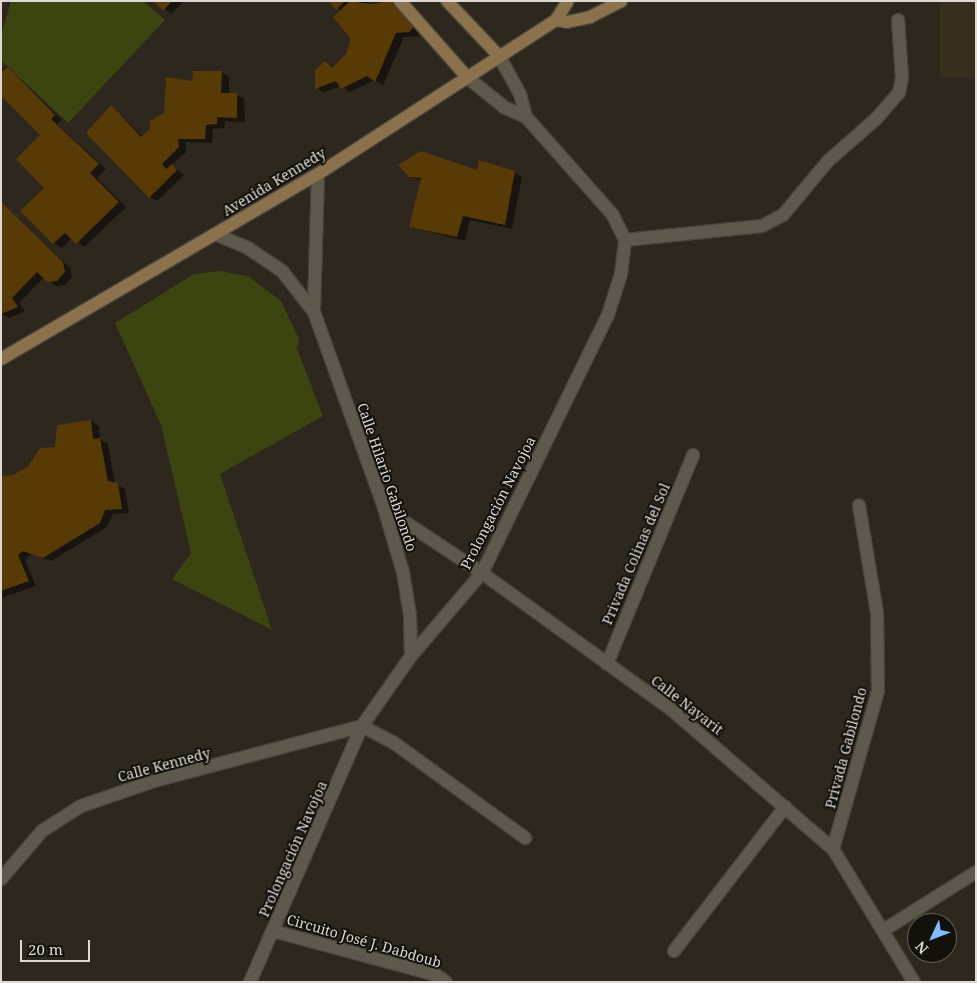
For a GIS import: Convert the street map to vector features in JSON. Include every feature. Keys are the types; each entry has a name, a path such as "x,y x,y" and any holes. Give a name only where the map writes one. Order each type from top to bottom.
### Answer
{"street":[{"path":"400,1 467,77 504,107 526,117 613,215 625,240 762,226 783,215 828,161 876,119 899,93 902,78 898,20"},
{"path":"447,1 498,56 520,94 526,117"},
{"name":"Avenida Kennedy","path":"1,359 318,174 556,20 568,1"},
{"path":"556,20 567,22 590,18 621,1"},
{"name":"Calle Hilario Gabilondo","path":"314,312 318,174"},
{"name":"Calle Hilario Gabilondo","path":"215,234 248,248 282,272 314,312 384,508 403,572 410,615 412,656"},
{"name":"Prolongación Navojoa","path":"250,982 362,726 412,656 482,574 608,315 621,274 625,240"},
{"name":"Privada Colinas del Sol","path":"606,664 693,455"},
{"name":"Privada Gabilondo","path":"834,849 878,692 877,613 859,506"},
{"name":"Calle Nayarit","path":"384,508 482,574 673,711 834,849 914,982"},
{"path":"362,726 394,743 525,838"},
{"name":"Calle Kennedy","path":"1,879 42,831 82,806 154,781 362,726"},
{"path":"674,951 784,807"},
{"path":"884,930 976,872"},
{"name":"Circuito José J. Dabdoub","path":"273,931 436,974 446,982"}],"shaded area":[{"path":"940,1 976,1 976,78 940,78"}],"green space":[{"path":"11,1 143,1 165,20 68,123 1,60 1,35"},
{"path":"219,271 248,276 281,301 299,339 297,349 323,416 220,474 272,630 172,579 191,553 161,425 115,323 194,274"}],"building":[{"path":"153,1 172,1 163,11"},
{"path":"328,1 345,1 336,10"},
{"path":"350,1 369,4 392,1 415,26 409,32 396,33 375,82 367,76 341,89 336,81 315,89 315,70 325,61 332,68 346,54 351,39 333,17"},
{"path":"8,67 55,115 51,119 99,164 90,173 119,202 76,244 65,233 53,244 20,211 44,188 16,159 40,135 1,96 1,73"},
{"path":"193,71 222,71 221,93 237,93 237,118 217,117 217,124 206,125 205,139 178,139 179,147 162,164 166,169 172,164 177,170 149,198 86,133 111,105 141,137 150,129 150,121 164,113 166,77 192,81"},
{"path":"421,151 477,170 479,160 515,171 505,225 463,216 457,237 409,227 421,178 409,177 398,165"},
{"path":"1,202 63,262 65,272 57,281 47,282 37,272 12,298 18,307 1,314"},
{"path":"91,420 93,439 100,438 108,481 118,483 122,509 105,510 100,523 43,558 23,551 18,555 29,581 1,591 1,476 13,475 28,466 40,448 55,447 57,425"}]}
